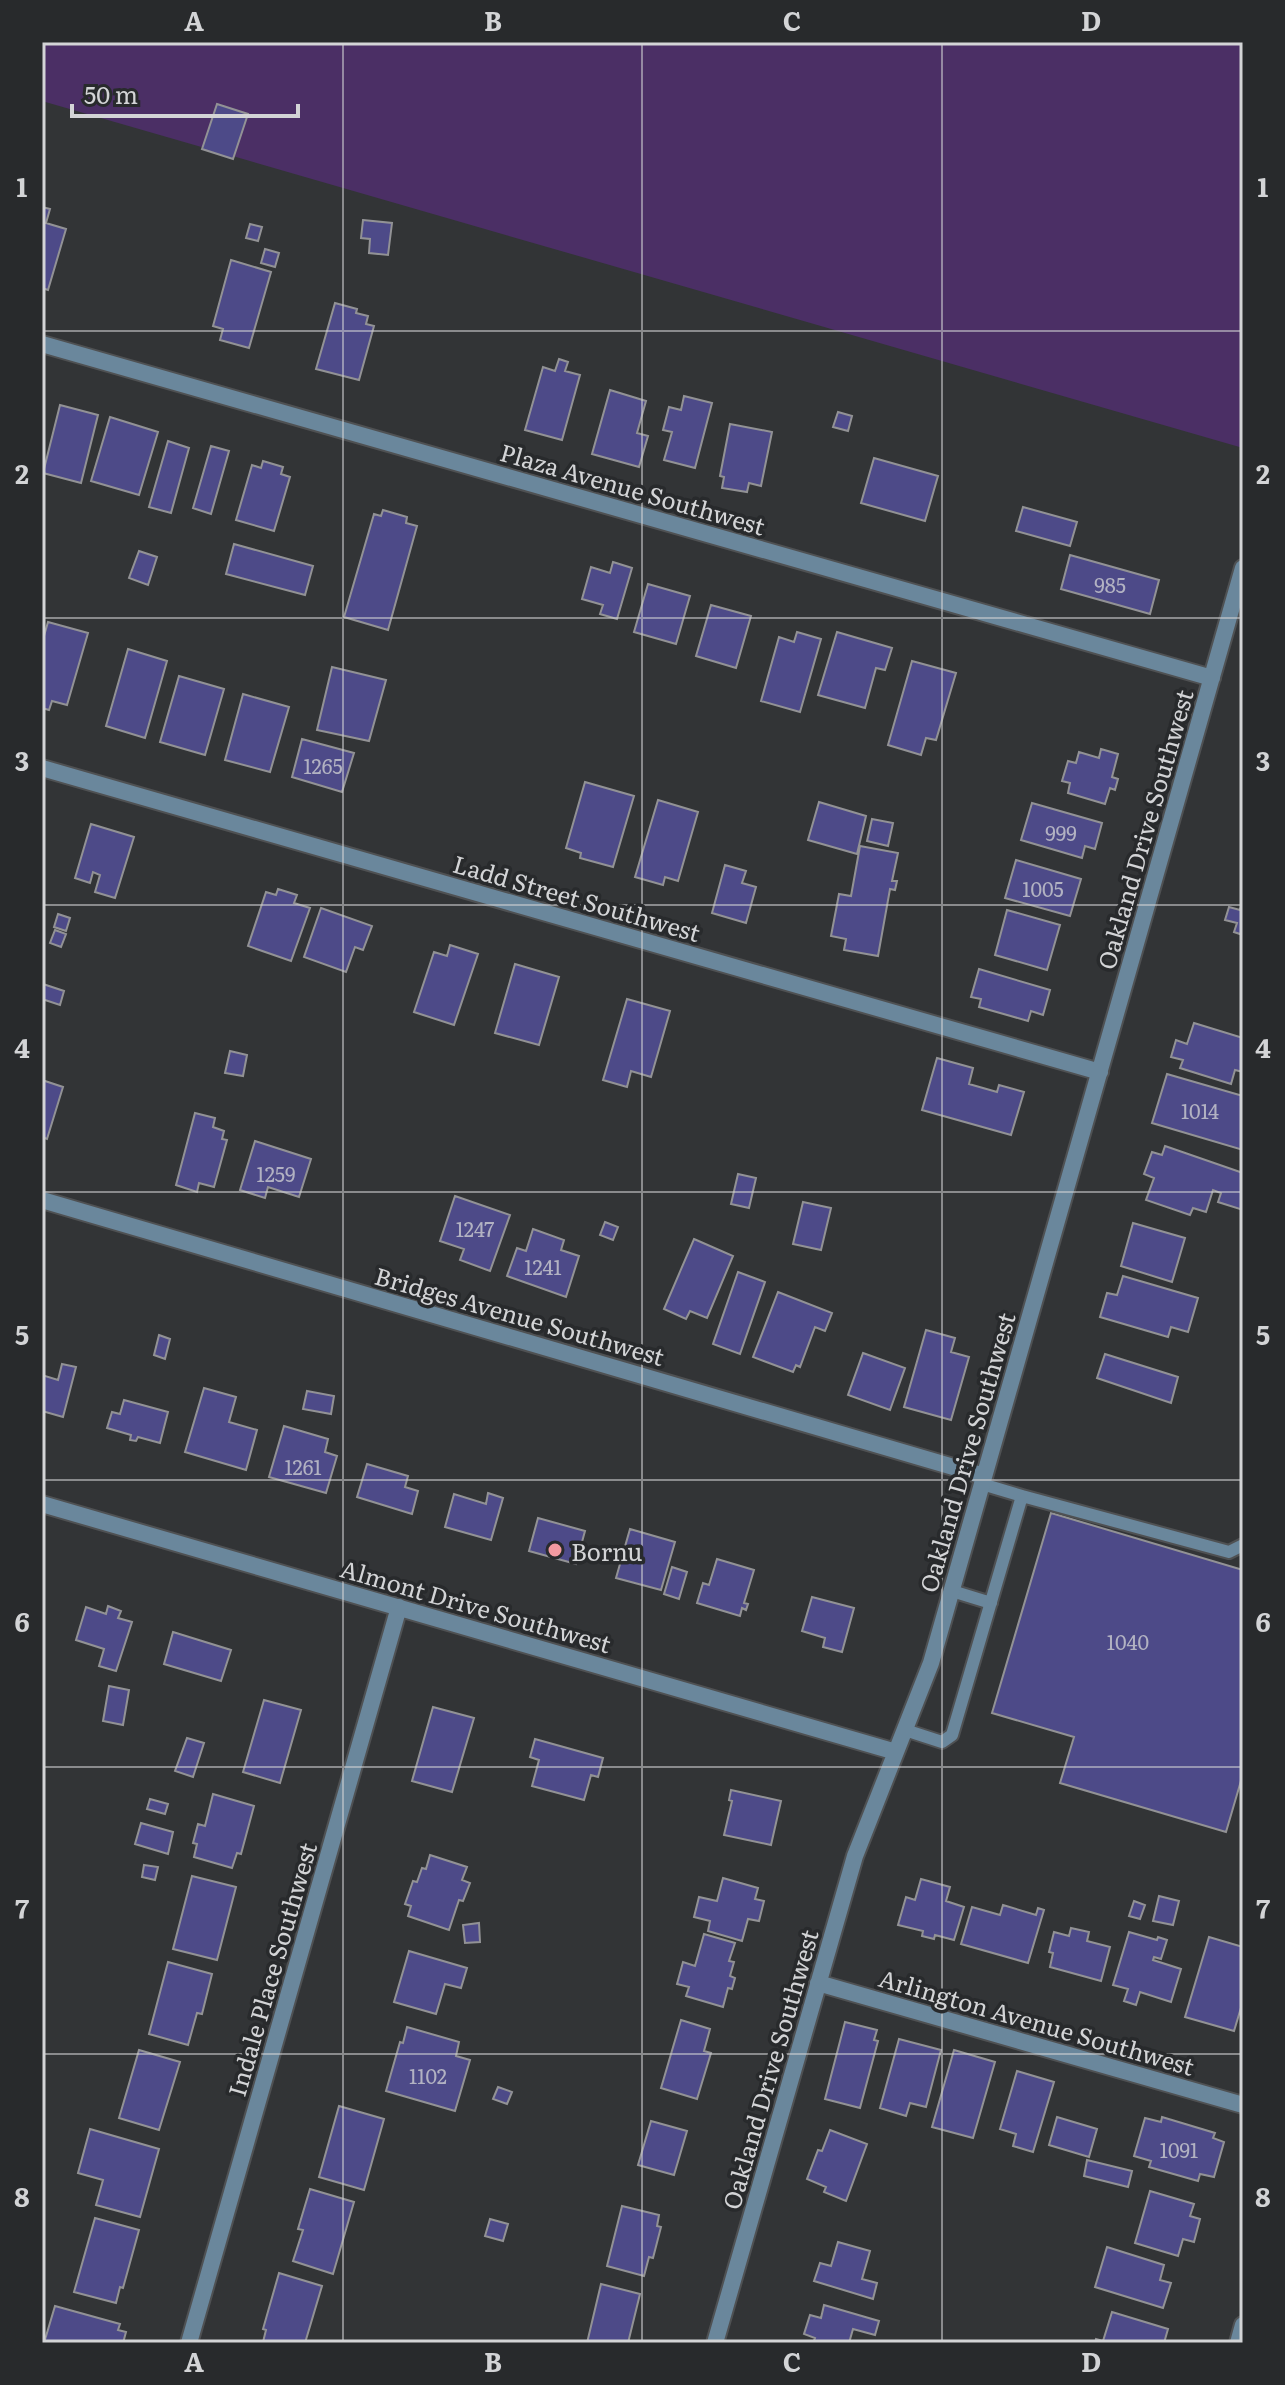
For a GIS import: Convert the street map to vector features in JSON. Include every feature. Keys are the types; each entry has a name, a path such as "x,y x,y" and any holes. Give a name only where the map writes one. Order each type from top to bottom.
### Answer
{"street":[{"name":"Plaza Avenue Southwest","path":"42,344 1212,678"},
{"name":"Oakland Drive Southwest","path":"715,2343 855,1856 931,1663 1243,568"},
{"name":"Ladd Street Southwest","path":"42,768 1100,1072"},
{"name":"Bridges Avenue Southwest","path":"42,1200 983,1480"},
{"name":"Almont Drive Southwest","path":"42,1504 896,1752"},
{"name":"Indale Place Southwest","path":"189,2343 399,1607"},
{"name":"Arlington Avenue Southwest","path":"818,1983 1243,2105"},
{"path":"1238,2343 1243,2325"}],"lane":[{"path":"983,1480 1022,1496 1229,1552 1243,1545"},
{"path":"905,1730 942,1742 952,1735 1022,1496"},
{"path":"952,1591 991,1603"}],"shaded area":[{"path":"42,42 1243,42 1243,448 42,101"}],"building":[{"path":"217,104 248,114 233,159 202,149"},
{"path":"42,207 50,209 46,223 66,229 48,290 42,288"},
{"path":"363,220 392,223 388,255 369,253 370,239 361,238"},
{"path":"250,224 262,227 258,241 246,238"},
{"path":"265,249 279,253 275,267 261,263"},
{"path":"231,260 271,272 249,348 220,340 223,329 213,326"},
{"path":"335,303 357,309 356,313 368,316 366,324 374,326 359,380 316,369"},
{"path":"559,359 568,362 565,371 580,375 562,440 525,430 543,367 555,371"},
{"path":"610,390 646,401 637,433 648,436 639,467 592,454"},
{"path":"684,396 712,403 695,468 664,460 672,432 663,430 669,407 681,410"},
{"path":"60,405 98,415 81,483 43,473"},
{"path":"838,412 852,416 848,431 833,427"},
{"path":"110,417 158,432 139,495 91,481"},
{"path":"730,424 772,432 761,486 749,483 747,492 722,488 724,477 720,476"},
{"path":"168,441 189,448 171,513 149,507"},
{"path":"211,446 229,451 211,514 193,508"},
{"path":"874,458 938,476 925,521 861,503"},
{"path":"263,461 283,467 281,474 290,477 274,531 236,520 252,465 261,468"},
{"path":"1023,507 1077,522 1070,546 1016,531"},
{"path":"383,510 407,517 406,523 417,526 388,630 344,617 374,514 381,516"},
{"path":"234,544 313,566 305,595 226,574"},
{"path":"139,551 157,557 148,585 129,578"},
{"path":"1070,555 1159,580 1150,614 1061,589"},
{"path":"613,562 632,568 617,619 600,614 603,605 582,599 591,567 610,573"},
{"path":"648,584 690,596 676,644 634,632"},
{"path":"711,605 751,616 736,668 696,656"},
{"path":"48,622 88,633 67,705 52,701 49,710 42,708 42,643"},
{"path":"797,632 821,639 800,712 761,701 779,637 794,642"},
{"path":"837,632 892,648 885,670 876,668 865,708 818,695"},
{"path":"128,649 167,661 145,738 106,726"},
{"path":"912,661 956,673 936,740 926,738 921,755 888,745"},
{"path":"332,667 386,680 369,741 317,730"},
{"path":"179,676 224,689 205,755 160,742"},
{"path":"243,694 289,707 270,772 225,760"},
{"path":"302,739 354,753 342,792 292,777"},
{"path":"1101,749 1118,754 1112,777 1118,779 1115,790 1110,788 1105,804 1068,793 1070,783 1062,781 1068,761 1076,763 1079,752 1099,758"},
{"path":"585,782 634,796 613,867 580,858 581,853 566,848"},
{"path":"658,800 698,812 678,881 665,877 663,885 635,877"},
{"path":"819,802 866,816 857,854 808,840"},
{"path":"1032,803 1102,823 1095,849 1085,846 1082,858 1021,840"},
{"path":"872,819 893,823 888,846 867,841"},
{"path":"91,824 134,837 115,898 95,892 100,875 93,872 90,883 75,878"},
{"path":"860,846 898,853 892,881 897,881 895,890 890,889 878,956 844,950 846,939 831,936 839,894 851,896"},
{"path":"1016,860 1081,879 1070,916 1005,898"},
{"path":"725,865 746,871 742,883 756,887 746,923 712,913"},
{"path":"278,889 297,895 294,903 310,908 291,961 248,946 266,892 276,895"},
{"path":"1243,899 1243,935 1234,932 1237,923 1225,920 1229,907 1240,910"},
{"path":"321,908 372,926 363,950 355,947 346,972 304,957"},
{"path":"1007,910 1060,925 1047,970 995,955"},
{"path":"58,914 70,918 66,931 54,927"},
{"path":"55,930 66,934 61,947 50,943"},
{"path":"450,945 478,954 454,1025 414,1012 434,952 447,956"},
{"path":"515,964 559,977 539,1045 495,1033"},
{"path":"979,969 1050,990 1043,1015 1031,1011 1028,1021 979,1007 981,999 971,997"},
{"path":"43,984 64,991 60,1005 42,999"},
{"path":"627,999 670,1011 651,1077 631,1071 627,1087 603,1080"},
{"path":"1194,1023 1243,1038 1243,1072 1235,1070 1231,1084 1180,1068 1183,1060 1171,1057 1176,1040 1187,1044"},
{"path":"230,1051 247,1055 243,1076 225,1073"},
{"path":"937,1058 973,1068 969,1084 997,1092 999,1085 1024,1092 1011,1135 922,1110"},
{"path":"1167,1074 1243,1096 1243,1150 1152,1123"},
{"path":"42,1080 63,1087 47,1139 42,1137"},
{"path":"195,1113 215,1118 213,1127 224,1131 222,1139 227,1140 214,1187 199,1183 197,1192 176,1185"},
{"path":"255,1141 311,1159 299,1197 268,1187 265,1198 240,1190"},
{"path":"1165,1146 1243,1173 1243,1210 1218,1202 1221,1193 1213,1190 1206,1212 1193,1208 1190,1215 1146,1200 1154,1178 1144,1174 1152,1152 1162,1155"},
{"path":"738,1174 756,1178 749,1208 731,1204"},
{"path":"455,1196 510,1215 490,1271 460,1260 464,1249 440,1241"},
{"path":"803,1202 831,1208 821,1250 793,1244"},
{"path":"605,1222 618,1227 613,1240 600,1235"},
{"path":"1133,1223 1185,1238 1172,1282 1121,1266"},
{"path":"533,1229 564,1240 561,1250 579,1256 566,1297 507,1276 517,1248 526,1251"},
{"path":"694,1239 733,1256 707,1318 690,1311 686,1319 664,1309"},
{"path":"738,1272 765,1282 740,1354 713,1344"},
{"path":"1123,1276 1198,1298 1188,1332 1171,1327 1168,1337 1100,1317 1107,1293 1117,1295"},
{"path":"778,1292 832,1313 825,1331 815,1327 800,1367 796,1365 793,1372 753,1357"},
{"path":"926,1330 955,1338 951,1352 969,1357 951,1420 904,1407"},
{"path":"159,1335 170,1339 165,1359 154,1355"},
{"path":"863,1353 905,1368 890,1410 848,1395"},
{"path":"1105,1354 1178,1377 1171,1403 1097,1378"},
{"path":"62,1364 76,1367 63,1417 42,1411 42,1375 58,1380"},
{"path":"204,1388 236,1397 229,1422 257,1430 246,1470 185,1452"},
{"path":"307,1391 334,1396 331,1414 303,1409"},
{"path":"124,1400 168,1412 160,1443 138,1437 136,1441 130,1440 131,1435 107,1428 112,1412 120,1414"},
{"path":"284,1426 328,1439 325,1452 337,1456 326,1493 269,1477"},
{"path":"367,1464 408,1476 405,1487 418,1491 412,1514 357,1497"},
{"path":"488,1493 503,1498 491,1540 445,1527 454,1494 486,1504"},
{"path":"1051,1513 1243,1570 1243,1774 1226,1832 1060,1783 1074,1737 992,1713"},
{"path":"538,1518 585,1531 576,1564 529,1551"},
{"path":"630,1529 675,1542 661,1590 616,1578"},
{"path":"717,1559 754,1570 744,1603 748,1604 746,1610 742,1608 740,1616 697,1603 703,1583 709,1585"},
{"path":"672,1567 687,1572 679,1599 664,1594"},
{"path":"812,1597 854,1608 842,1652 823,1647 825,1638 802,1631"},
{"path":"108,1606 121,1611 118,1618 132,1622 116,1671 99,1666 104,1649 76,1640 86,1607 106,1614"},
{"path":"173,1632 231,1650 221,1681 164,1664"},
{"path":"109,1686 129,1690 123,1725 103,1721"},
{"path":"264,1700 301,1710 280,1783 243,1772"},
{"path":"433,1707 474,1718 452,1792 412,1781"},
{"path":"187,1738 204,1743 193,1777 175,1771"},
{"path":"535,1739 603,1758 598,1777 591,1775 584,1800 532,1786 539,1760 530,1757"},
{"path":"731,1790 781,1801 771,1845 724,1835 732,1801 729,1800"},
{"path":"213,1794 254,1806 241,1854 237,1853 232,1868 194,1857 197,1844 193,1843 198,1824 205,1826"},
{"path":"150,1799 168,1804 165,1814 147,1809"},
{"path":"141,1823 173,1832 168,1854 135,1844"},
{"path":"430,1855 467,1867 462,1880 470,1883 463,1901 459,1900 449,1930 408,1916 411,1906 405,1904 413,1881 417,1882 422,1868 426,1869"},
{"path":"144,1865 158,1867 155,1880 142,1877"},
{"path":"192,1876 236,1887 217,1960 173,1949"},
{"path":"723,1878 758,1888 755,1899 764,1901 759,1921 748,1919 742,1941 708,1931 710,1921 694,1917 699,1897 717,1901"},
{"path":"921,1879 950,1887 946,1901 964,1907 954,1940 935,1935 934,1939 922,1936 923,1931 898,1925 906,1897 915,1900"},
{"path":"1159,1896 1179,1901 1173,1925 1153,1921"},
{"path":"1134,1901 1145,1905 1140,1919 1129,1916"},
{"path":"1003,1905 1036,1915 1038,1908 1044,1910 1028,1963 961,1944 972,1907 1000,1915"},
{"path":"479,1923 480,1942 465,1943 463,1925"},
{"path":"1071,1928 1089,1932 1087,1941 1110,1947 1101,1981 1050,1967 1053,1953 1049,1952 1054,1932 1069,1936"},
{"path":"1129,1932 1167,1940 1161,1959 1154,1957 1153,1960 1181,1969 1171,2002 1140,1992 1136,2005 1124,2001 1128,1989 1113,1985"},
{"path":"704,1934 735,1943 729,1961 734,1962 730,1976 735,1978 732,1989 728,1988 723,2007 686,1996 689,1987 677,1984 683,1962 695,1966"},
{"path":"1209,1937 1243,1947 1243,2001 1234,2031 1185,2017"},
{"path":"409,1951 467,1968 461,1988 445,1984 436,2014 394,2002"},
{"path":"168,1962 212,1974 202,2014 197,2013 188,2045 149,2034"},
{"path":"681,2020 710,2029 704,2051 711,2053 697,2099 661,2088"},
{"path":"845,2022 877,2030 874,2040 878,2041 860,2108 825,2099"},
{"path":"407,2027 459,2042 456,2056 470,2060 455,2111 386,2091"},
{"path":"899,2039 941,2050 926,2107 910,2103 906,2116 880,2108"},
{"path":"139,2050 180,2062 159,2130 119,2118"},
{"path":"954,2050 995,2062 973,2138 932,2127"},
{"path":"1017,2071 1054,2082 1033,2152 1013,2146 1016,2134 1000,2129"},
{"path":"498,2087 512,2092 507,2104 493,2099"},
{"path":"339,2106 384,2119 364,2190 319,2177"},
{"path":"1057,2117 1097,2129 1089,2157 1049,2145"},
{"path":"1162,2117 1215,2133 1213,2138 1224,2142 1214,2177 1200,2174 1198,2181 1149,2167 1151,2161 1134,2156 1145,2118 1161,2122"},
{"path":"651,2121 687,2131 674,2175 638,2165"},
{"path":"90,2129 159,2149 140,2217 96,2205 103,2180 78,2173"},
{"path":"830,2130 867,2144 846,2201 824,2192 826,2187 807,2179"},
{"path":"1087,2160 1132,2171 1128,2187 1084,2176"},
{"path":"310,2189 354,2202 333,2274 293,2261 303,2230 298,2229"},
{"path":"1150,2191 1194,2204 1190,2216 1200,2219 1194,2242 1183,2239 1178,2256 1135,2243"},
{"path":"622,2206 659,2215 657,2226 661,2227 653,2258 649,2257 644,2276 607,2266"},
{"path":"95,2218 139,2230 116,2303 74,2292"},
{"path":"490,2219 508,2224 503,2241 485,2236"},
{"path":"838,2242 870,2251 862,2279 877,2283 873,2299 814,2281 820,2263 831,2266"},
{"path":"1107,2247 1164,2265 1160,2280 1171,2283 1163,2308 1095,2287"},
{"path":"279,2273 322,2286 305,2343 263,2342 266,2330 263,2329"},
{"path":"601,2284 640,2294 628,2343 587,2343"},
{"path":"824,2305 879,2321 875,2335 853,2329 849,2343 813,2343 815,2338 804,2334 810,2315 821,2318"},
{"path":"55,2306 120,2324 118,2330 126,2332 123,2343 44,2343"},
{"path":"1112,2312 1168,2329 1164,2343 1095,2343 1096,2339 1103,2341"}],"place":[{"name":"Bornu","path":"555,1550"}]}
